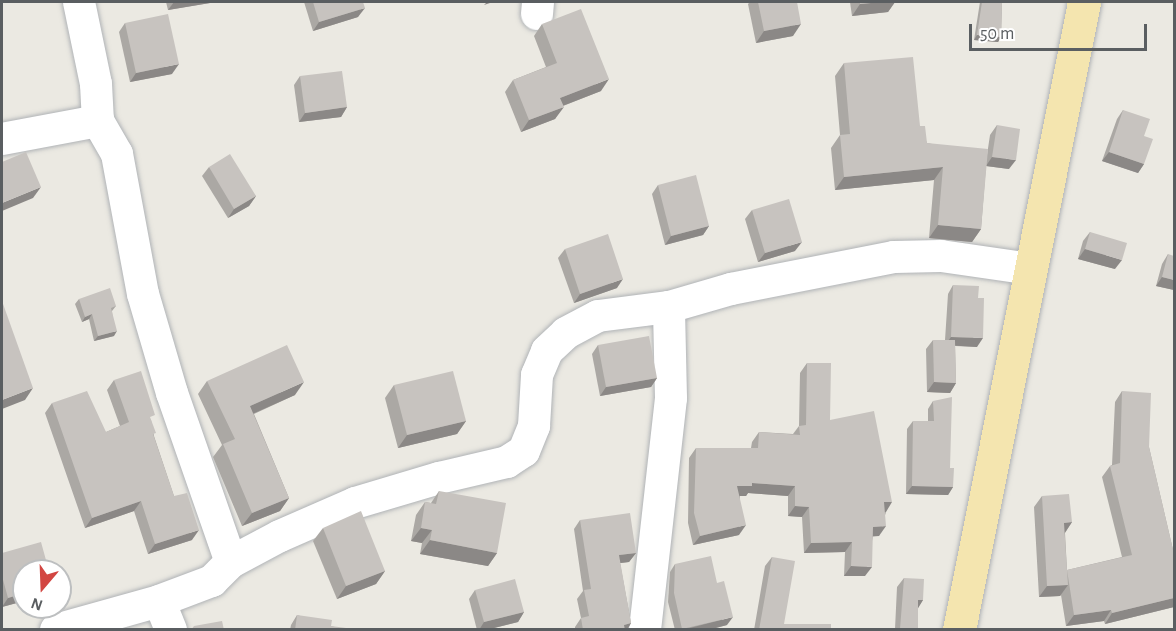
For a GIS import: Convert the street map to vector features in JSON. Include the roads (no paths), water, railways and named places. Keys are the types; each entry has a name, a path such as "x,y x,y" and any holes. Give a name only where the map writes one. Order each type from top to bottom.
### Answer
{"main road":[{"path":"959,630 1083,2"}],"street":[{"path":"79,2 84,13 96,84 98,121 117,154 143,294 172,393 231,562"},
{"path":"2,139 98,121"},
{"path":"56,630 159,601 212,581 231,562 280,536 355,502 439,478 507,462 524,451 534,426 537,375 547,351 566,333 598,316 669,307 730,289 894,257 941,256 1031,269"},
{"path":"645,630 671,398 669,307"},
{"path":"159,601 171,630"}]}
